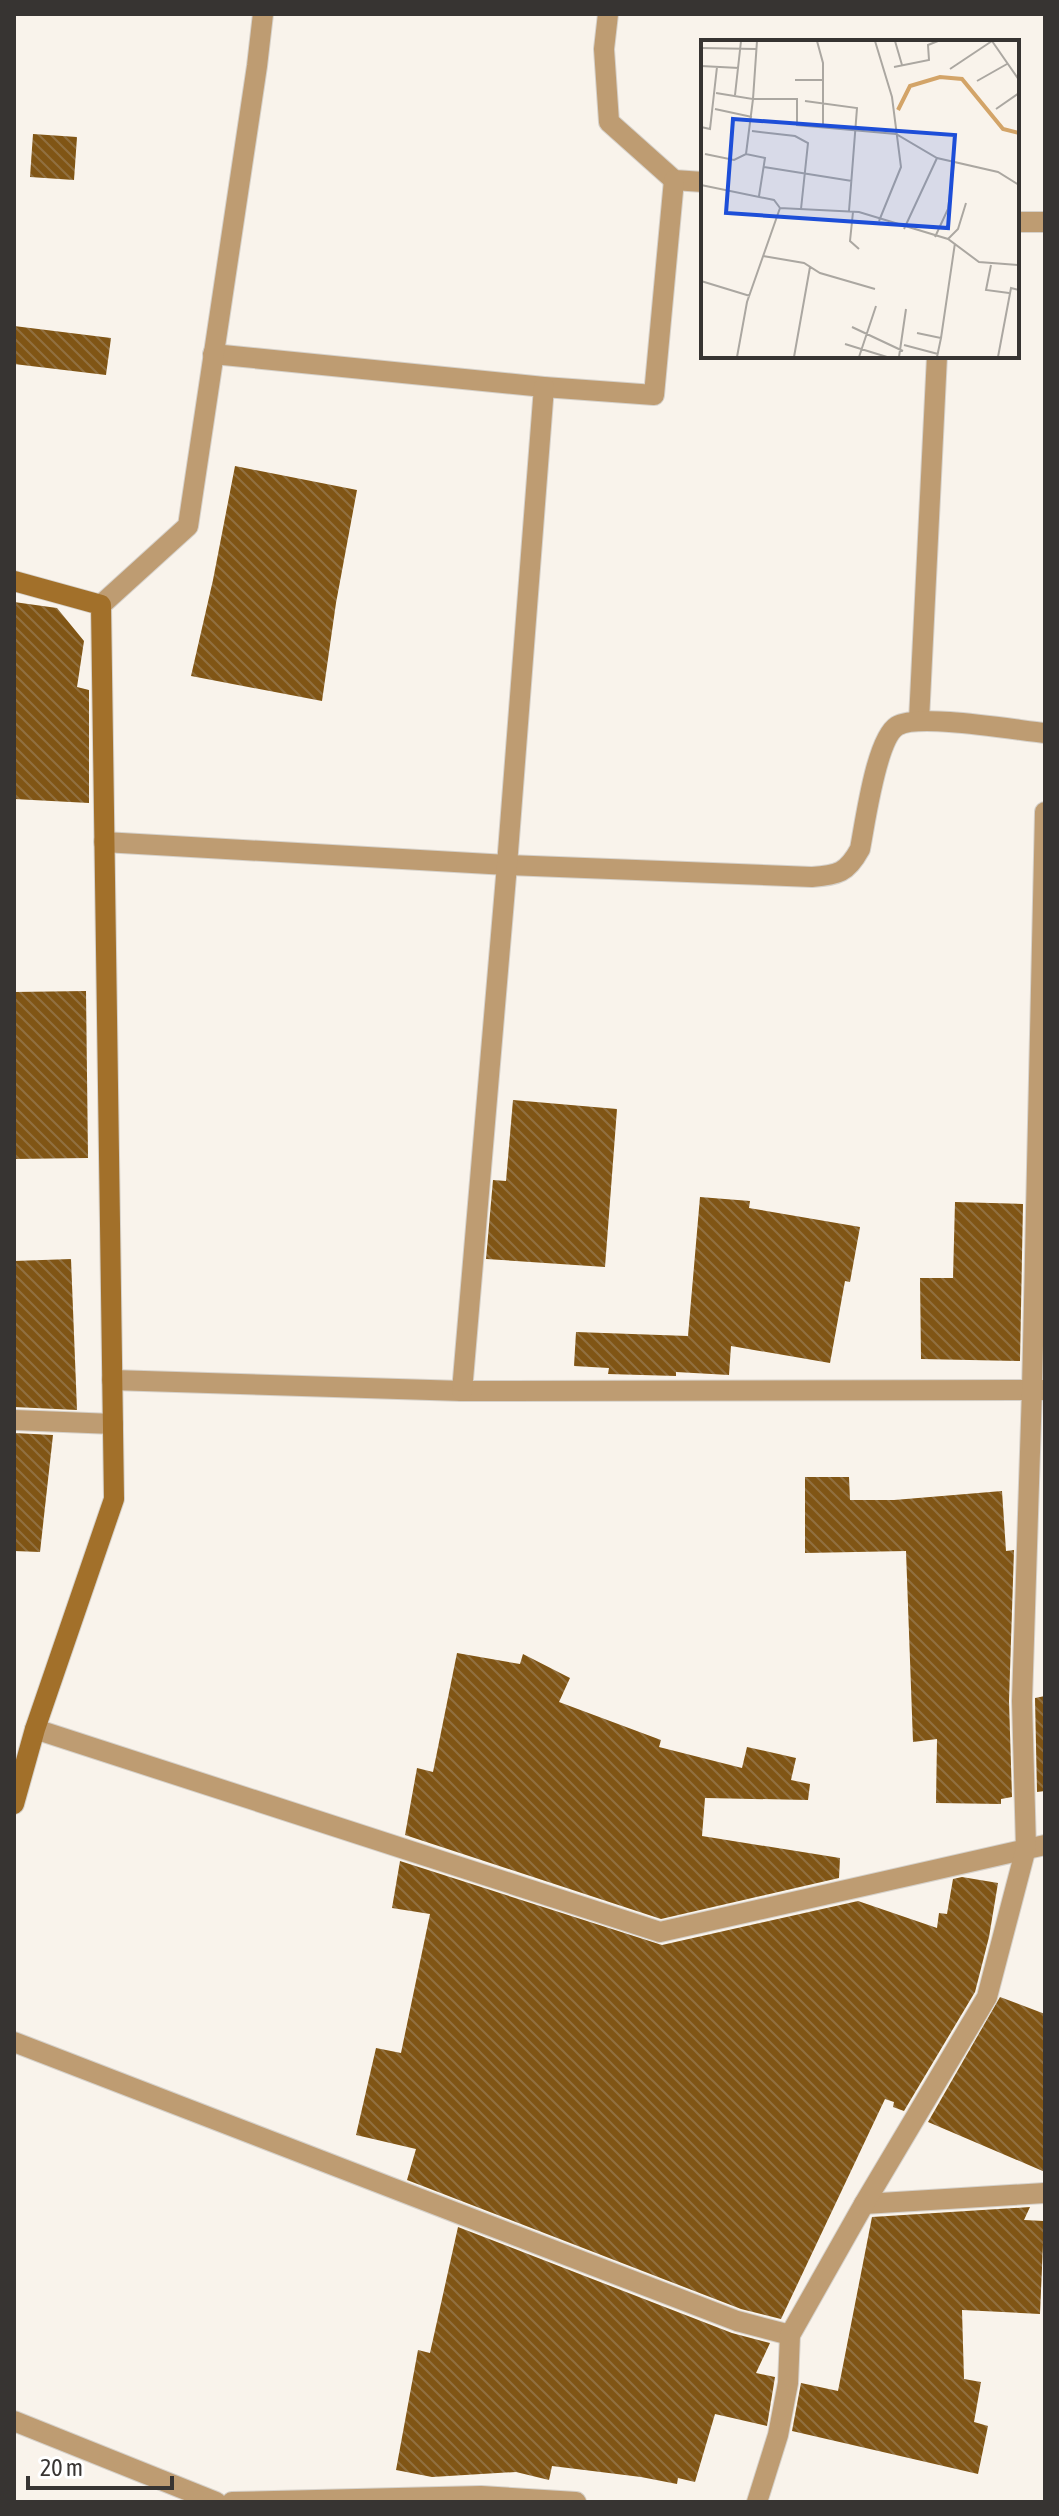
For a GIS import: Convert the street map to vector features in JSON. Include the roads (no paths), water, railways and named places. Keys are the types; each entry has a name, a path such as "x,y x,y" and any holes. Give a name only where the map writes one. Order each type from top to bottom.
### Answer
{"street":[{"path":"14,1804 35,1729 114,1499 101,605 188,526 263,14"},
{"path":"608,14 604,49 609,122 674,180 701,182"},
{"path":"213,354 654,395 674,180"},
{"path":"1019,222 1045,222"},
{"path":"919,720 937,358"},
{"path":"462,1391 544,387"},
{"path":"14,581 101,605"},
{"path":"104,842 507,865 812,877 835,875 851,865 860,849 883,744 896,727 919,720 1045,733"},
{"path":"757,2502 778,2435 788,2383 790,2335 987,1997 1036,1846 1022,1701 1038,1390 1045,812"},
{"path":"112,1380 462,1391 1038,1390"},
{"path":"14,1420 113,1424"},
{"path":"35,1729 660,1932 1036,1846"},
{"path":"14,2042 737,2321 790,2335"},
{"path":"864,2204 1045,2193"},
{"path":"14,2421 216,2502"},
{"path":"232,2502 481,2496 576,2502"}]}
